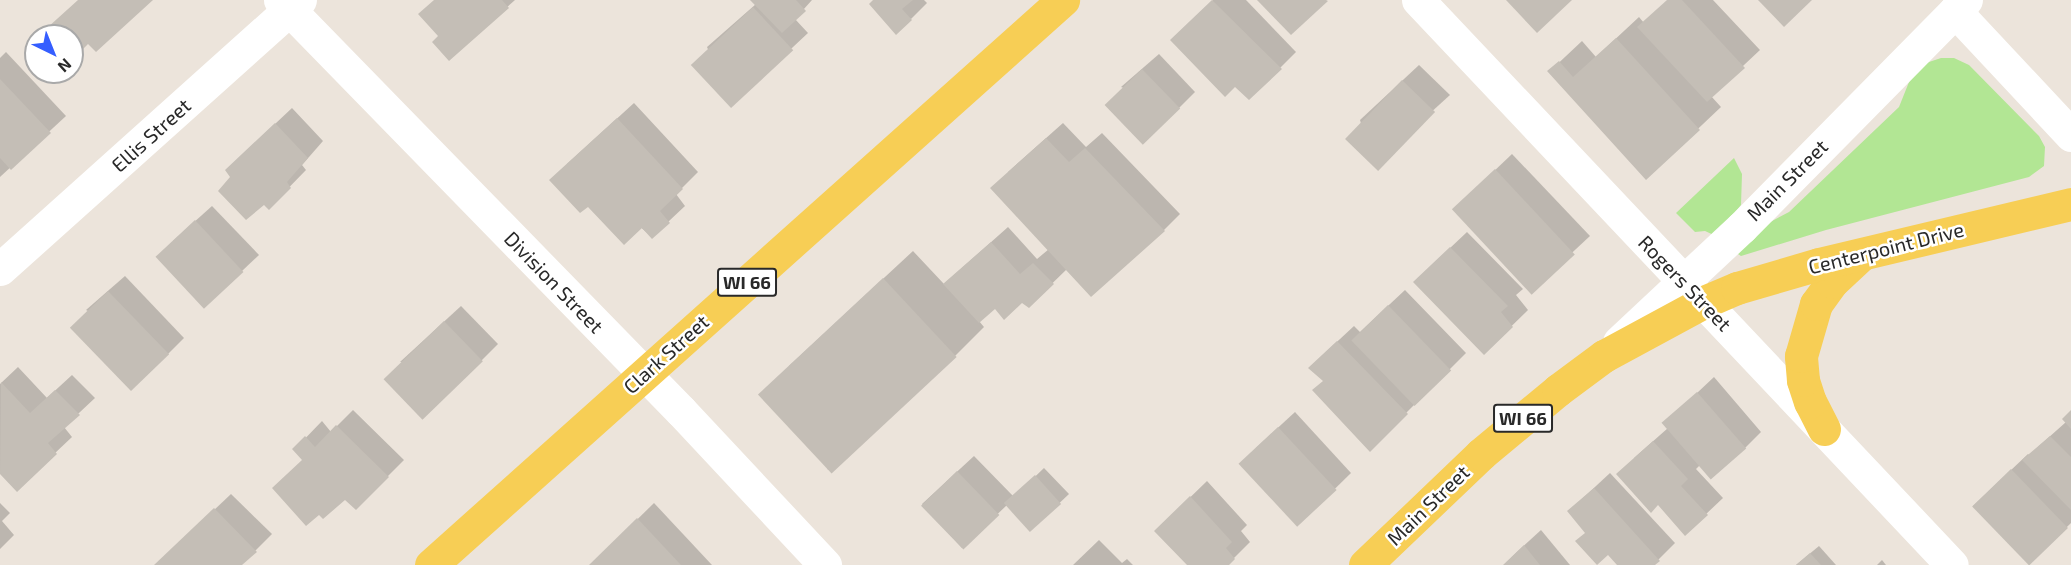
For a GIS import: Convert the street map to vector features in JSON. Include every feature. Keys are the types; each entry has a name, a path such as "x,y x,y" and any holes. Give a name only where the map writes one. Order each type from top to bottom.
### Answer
{"main road":[{"name":"Clark Street","path":"431,565 1064,0"},
{"name":"Centerpoint Drive","path":"1694,292 1757,282 1862,254 2071,204"},
{"path":"1824,429 1810,402 1803,380 1801,356 1816,304 1832,282 1862,254"},
{"name":"Main Street","path":"1365,565 1516,423 1604,356 1694,292"}],"street":[{"name":"Rogers Street","path":"1418,0 1952,565"},
{"name":"Division Street","path":"290,4 825,565"},
{"name":"Ellis Street","path":"0,269 290,4"},
{"name":"Main Street","path":"1694,292 1961,6"},
{"path":"1961,6 2071,135"}],"green space":[{"path":"1941,58 1954,58 1969,65 2039,136 2045,147 2044,166 2029,177 1826,230 1741,256 1738,254 1737,250 1759,228 1789,212 1899,107 1911,77 1926,63"},
{"path":"1734,158 1742,174 1741,205 1716,236 1705,231 1695,232 1676,213"}],"building":[{"path":"78,0 153,0 96,52 88,44 84,48 84,24 51,24"},
{"path":"434,0 502,0 509,8 449,61 432,42 438,36 418,14"},
{"path":"750,0 796,0 806,11 782,33"},
{"path":"873,0 913,0 902,9 912,20 896,35 869,4"},
{"path":"1212,0 1282,69 1249,100 1235,87 1225,97 1170,40"},
{"path":"1257,0 1326,0 1328,1 1291,35"},
{"path":"1506,0 1572,0 1537,33"},
{"path":"1667,0 1682,0 1745,68 1707,102 1637,27"},
{"path":"1758,0 1812,0 1784,27"},
{"path":"753,7 793,50 731,108 691,65"},
{"path":"1616,38 1700,130 1646,180 1547,71 1559,61 1573,77"},
{"path":"1142,69 1180,109 1143,145 1105,105"},
{"path":"0,79 51,133 11,170 0,158"},
{"path":"1402,80 1435,112 1378,171 1345,139"},
{"path":"617,118 683,189 660,211 670,223 652,239 642,228 624,245 588,207 580,213 549,180"},
{"path":"275,123 308,158 287,182 291,188 269,210 264,205 246,220 218,191 230,177 225,170"},
{"path":"1046,138 1069,162 1085,148 1165,231 1091,297 990,188"},
{"path":"1495,169 1575,255 1532,295 1452,209"},
{"path":"195,220 243,272 204,309 156,257"},
{"path":"991,242 1020,274 1033,263 1054,284 1029,308 1022,303 1004,320 995,309 979,323 943,284"},
{"path":"1450,247 1508,306 1501,312 1513,327 1484,355 1413,282"},
{"path":"883,278 957,357 832,474 758,395"},
{"path":"108,291 169,354 131,391 70,328"},
{"path":"1388,305 1451,370 1415,406 1351,340"},
{"path":"444,321 483,361 422,420 384,379"},
{"path":"1337,341 1408,414 1370,452 1312,390 1323,381 1308,368"},
{"path":"1,382 30,413 55,390 80,415 48,443 57,454 17,492 0,474"},
{"path":"1697,392 1746,449 1711,479 1662,423"},
{"path":"2071,410 2071,429 2062,419"},
{"path":"336,425 389,477 356,510 345,500 323,519 319,515 306,526 272,488 302,460 292,449 305,436 315,447"},
{"path":"1278,427 1337,490 1297,527 1239,464"},
{"path":"2050,436 2071,457 2071,510 2022,460"},
{"path":"1653,441 1688,479 1681,486 1708,515 1685,536 1658,505 1651,513 1616,474"},
{"path":"2011,469 2068,528 2029,565 1972,507"},
{"path":"957,471 999,515 963,550 921,506"},
{"path":"1035,475 1061,504 1030,532 1004,503"},
{"path":"1594,488 1660,561 1655,565 1617,565 1608,555 1597,565 1575,541 1585,533 1567,511"},
{"path":"1190,496 1232,542 1226,548 1235,559 1229,565 1187,565 1154,531"},
{"path":"214,508 257,552 242,565 154,565"},
{"path":"637,518 681,565 589,565"},
{"path":"1524,545 1540,565 1503,565"},
{"path":"1810,553 1821,565 1796,565"}]}
